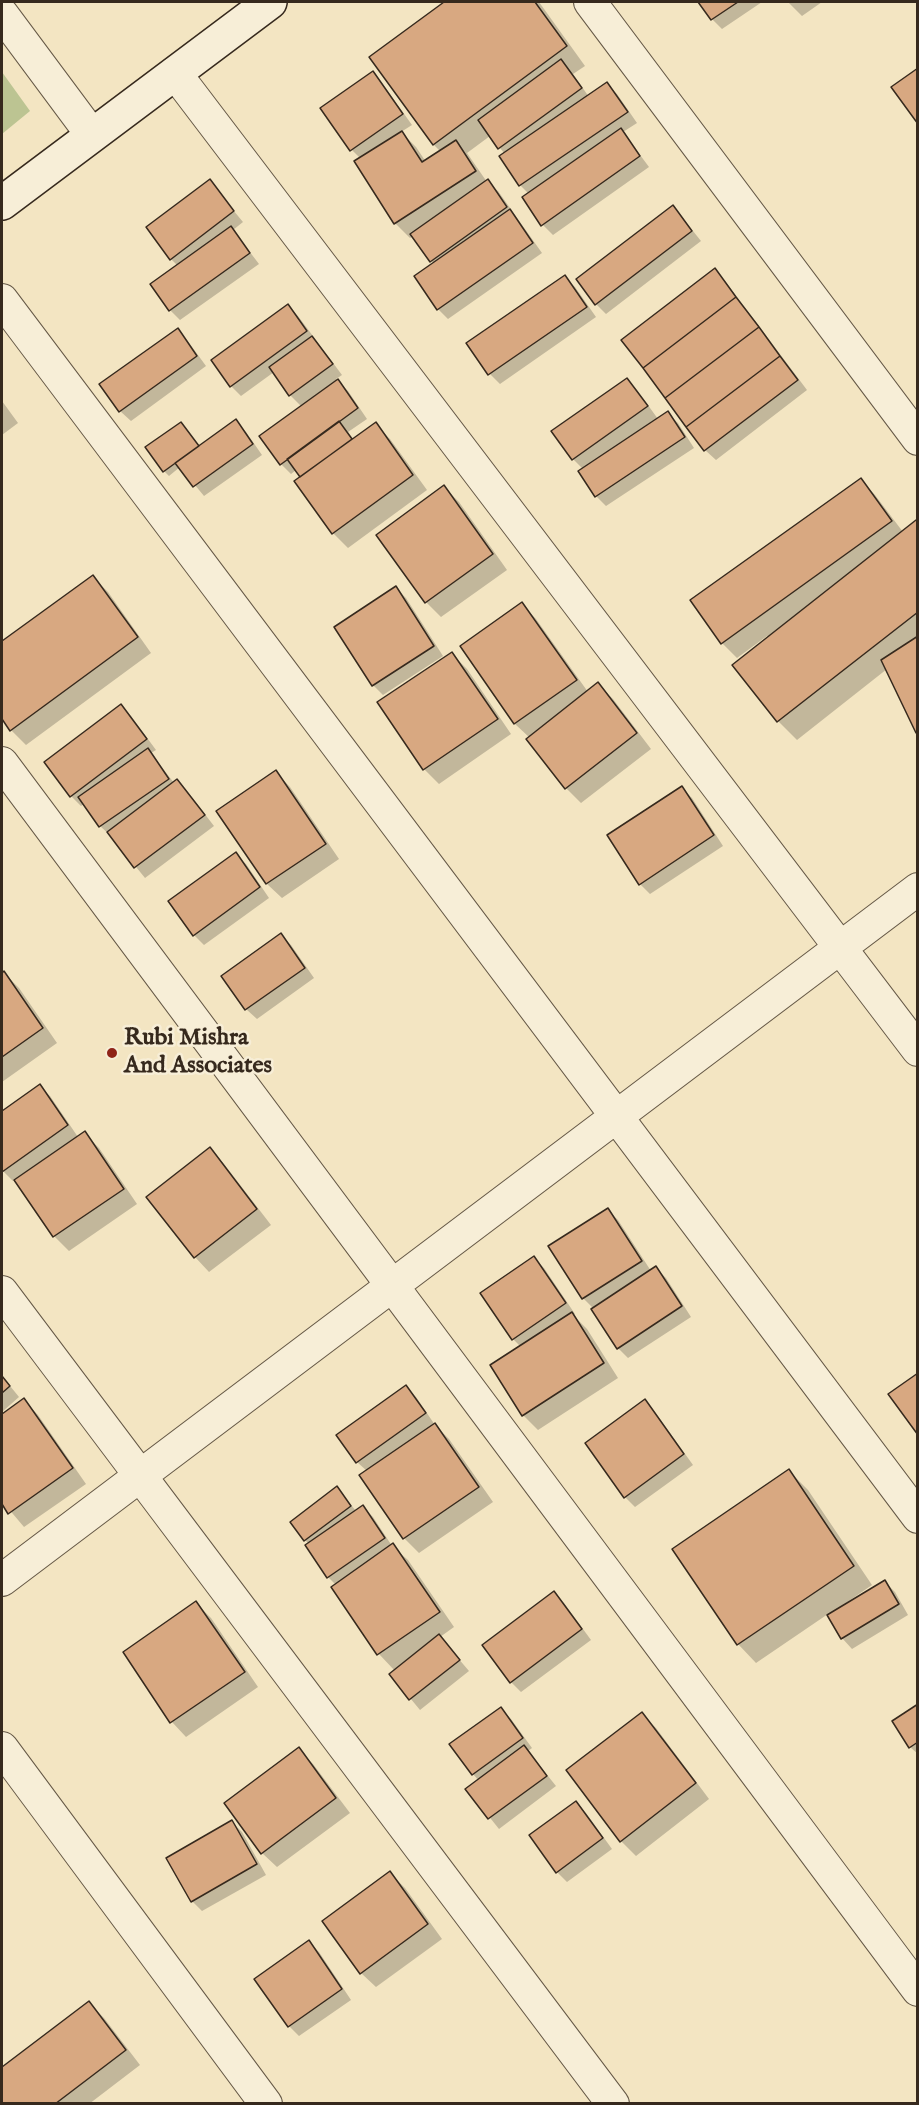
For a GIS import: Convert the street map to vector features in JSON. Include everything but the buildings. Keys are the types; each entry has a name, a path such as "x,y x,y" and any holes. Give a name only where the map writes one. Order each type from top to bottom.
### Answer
{"main road":[{"path":"2,203 270,2"}],"street":[{"path":"590,2 918,439"},
{"path":"2,14 92,135"},
{"path":"175,73 918,1050"},
{"path":"2,300 918,1517"},
{"path":"2,763 918,1990"},
{"path":"2,1580 918,889"},
{"path":"2,1292 613,2103"},
{"path":"2,1748 266,2103"}],"green space":[{"path":"2,72 30,111 2,134"}],"place":[{"name":"Rubi Mishra And Associates","path":"112,1053"}]}
